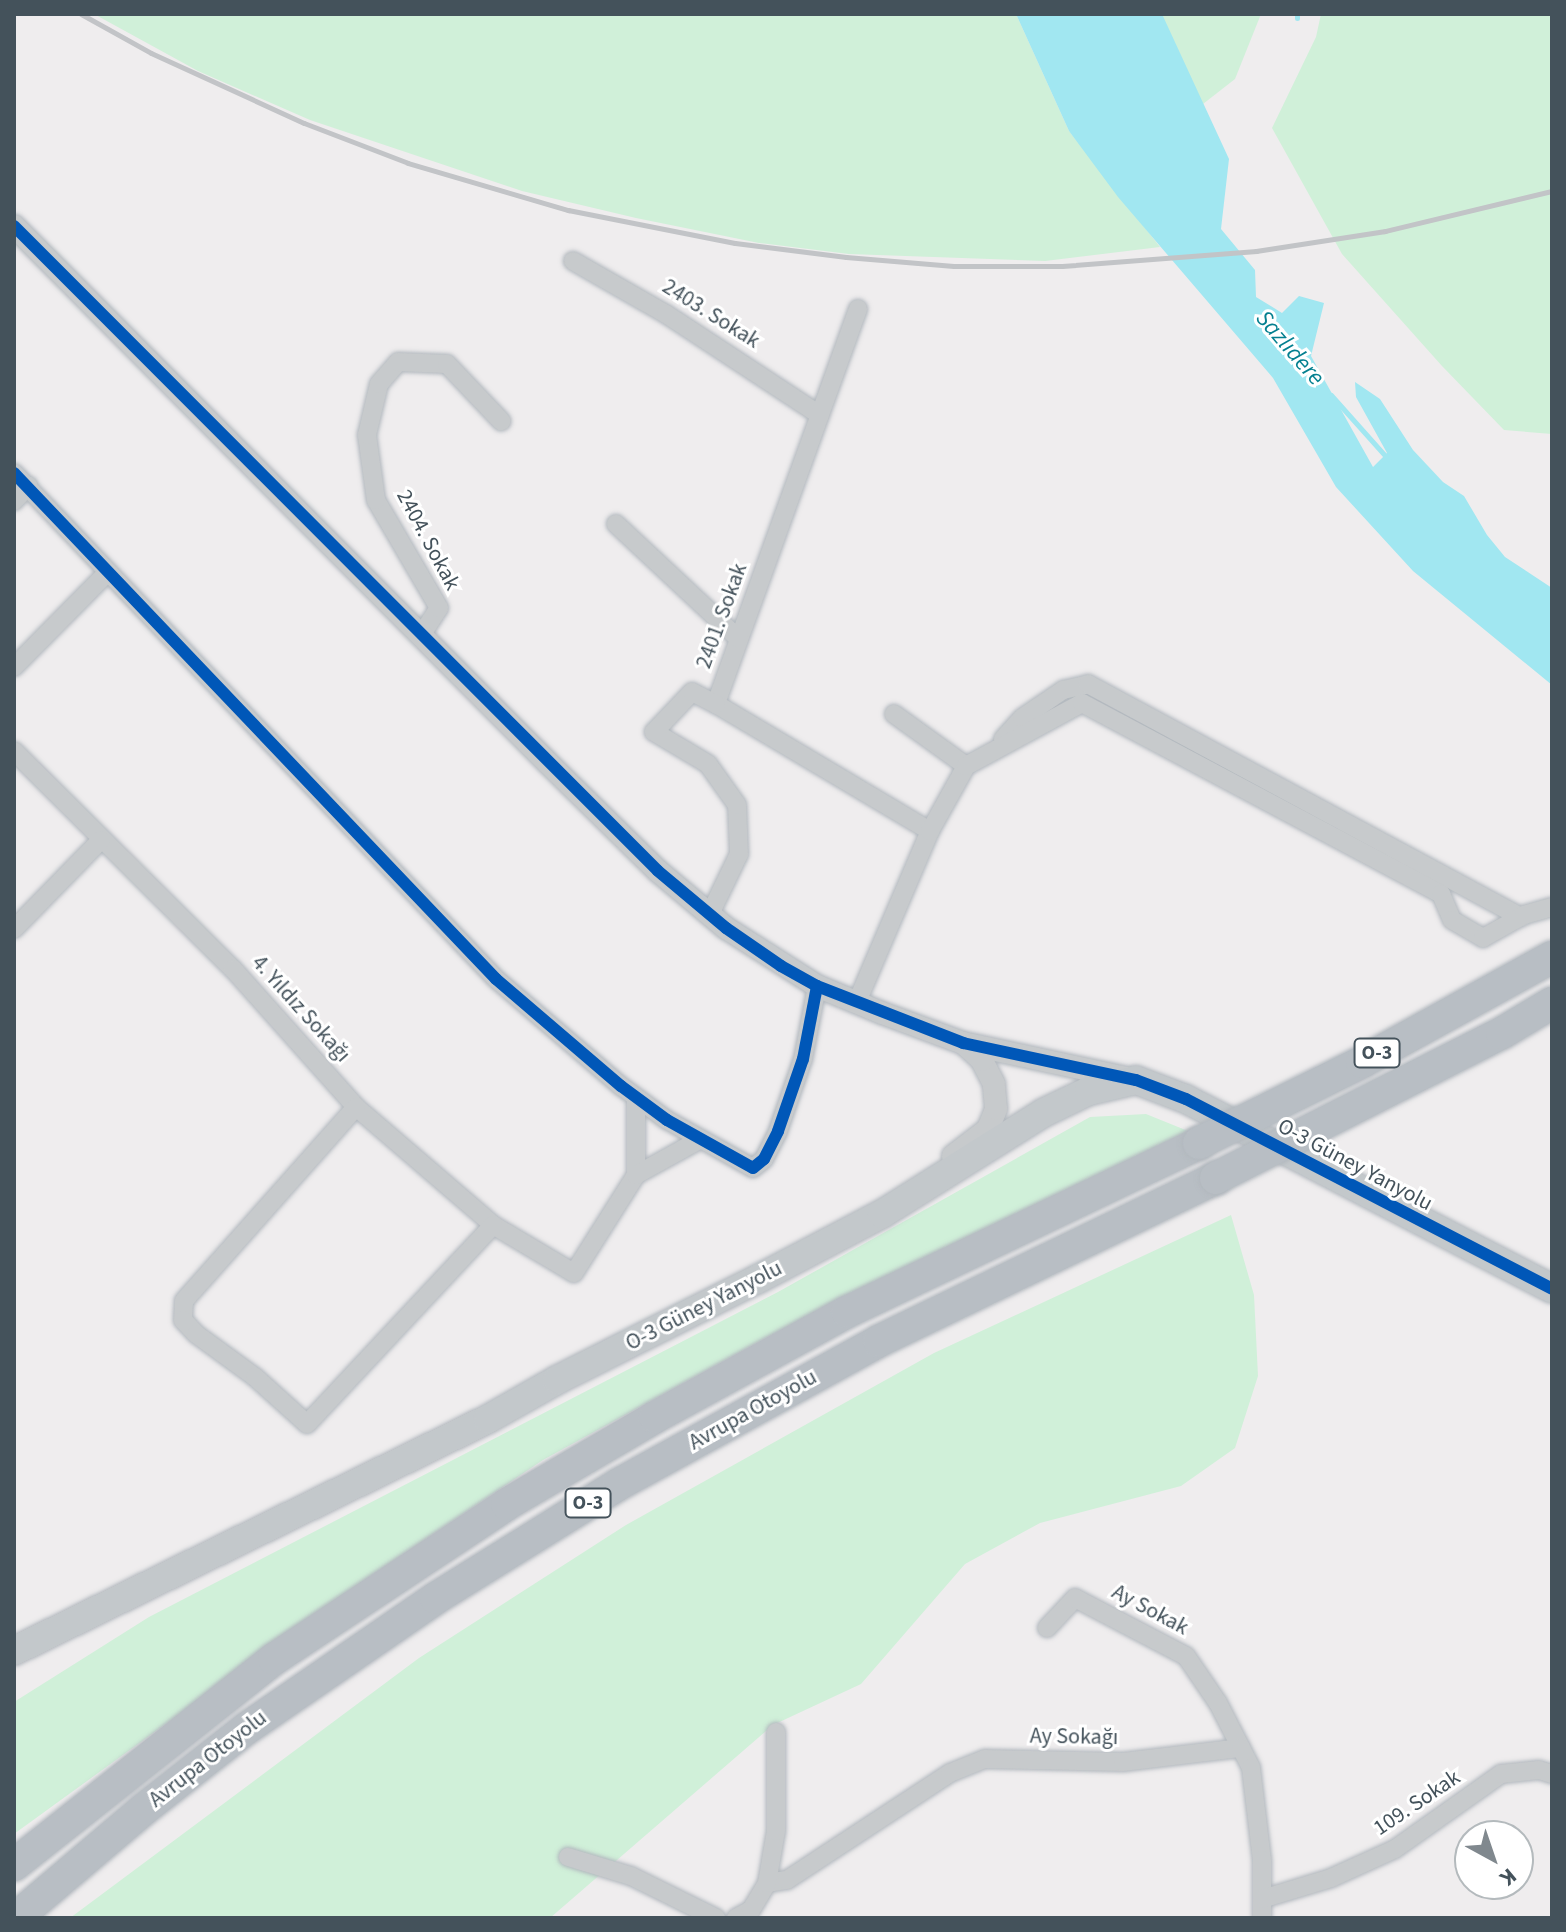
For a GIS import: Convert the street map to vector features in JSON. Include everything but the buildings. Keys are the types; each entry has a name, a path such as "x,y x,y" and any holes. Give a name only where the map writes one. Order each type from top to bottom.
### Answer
{"highway":[{"name":"Avrupa Otoyolu","path":"14,1865 274,1659 507,1504 655,1417 847,1312 1362,1062 1552,957"},
{"name":"Avrupa Otoyolu","path":"16,1918 144,1809 247,1728 436,1598 619,1484 879,1341 1216,1178 1502,1033 1552,1003"}],"main road":[{"name":"O-3 Güney Yanyolu","path":"106,1603 488,1419 557,1380 882,1214 1043,1113 1089,1091 1136,1080 1186,1099 1551,1287"},
{"path":"14,1651 106,1603"},
{"path":"14,1673 106,1603"}],"street":[{"path":"14,226 658,871 710,914 781,966 817,986 857,1002 963,1043 1136,1080"},
{"name":"2403. Sokak","path":"573,261 666,314 820,415"},
{"name":"2401. Sokak","path":"858,309 716,704 930,831"},
{"name":"2404. Sokak","path":"422,634 439,608 376,500 367,435 379,384 398,362 447,364 501,421"},
{"path":"14,473 496,979 636,1098 667,1120 753,1168 764,1159 778,1131 803,1059 817,986"},
{"path":"14,501 28,486"},
{"path":"616,524 739,639"},
{"path":"14,667 107,573"},
{"path":"996,747 1022,718 1063,690 1088,684 1521,917"},
{"path":"710,914 739,854 737,805 708,764 654,732 692,692 716,704"},
{"path":"857,1002 930,831 966,766 1082,703 1441,894 1452,920 1483,938 1521,917 1552,907"},
{"path":"894,714 966,766"},
{"name":"4. Yıldız Sokağı","path":"14,751 233,969 356,1107 493,1225 574,1273 636,1175"},
{"path":"14,929 101,840"},
{"path":"882,1214 988,1129 996,1109 994,1084 982,1060 963,1043"},
{"path":"636,1098 636,1175 701,1139"},
{"path":"356,1107 184,1301 183,1320 196,1334 255,1377 307,1424 493,1225"},
{"name":"Ay Sokak","path":"1047,1628 1075,1598 1186,1656 1218,1703 1241,1748"},
{"path":"736,1918 751,1910 767,1883 776,1831 776,1732"},
{"path":"1241,1748 1251,1768 1262,1860 1262,1918"},
{"name":"Ay Sokağı","path":"767,1883 787,1880 950,1773 985,1759 1123,1762 1241,1748"},
{"name":"109. Sokak","path":"1262,1899 1331,1878 1395,1849 1501,1774 1539,1770 1552,1774"},
{"path":"568,1857 631,1876 716,1918"}],"green space":[{"path":"94,14 1016,14 1069,131 1160,247 1045,261 849,254 759,243 636,218 522,191 310,120 198,71"},
{"path":"1161,14 1261,14 1235,79 1203,104"},
{"path":"1321,14 1552,14 1552,434 1504,430 1442,366 1342,254 1272,128 1316,37"},
{"path":"1146,1114 1188,1131 769,1336 543,1460 360,1583 14,1834 14,1702 149,1617 778,1292 1090,1117"},
{"path":"1231,1215 1254,1295 1258,1376 1235,1448 1181,1486 1040,1523 965,1564 861,1684 773,1725 550,1918 70,1918 419,1658 626,1525 934,1353"}],"water":[{"path":"1016,14 1162,14 1229,159 1221,229 1255,270 1256,297 1282,313 1299,296 1324,303 1311,356 1373,467 1387,453 1356,397 1355,382 1380,399 1413,450 1443,482 1464,496 1487,535 1505,557 1552,588 1552,685 1413,571 1336,487 1273,378 1118,197 1069,131"}],"waterway":[{"name":"Sazlıdere","path":"1331,395 1388,459"}],"railway":[{"path":"81,14 151,53 304,123 408,163 568,210 735,243 846,257 954,266 1062,266 1256,251 1385,231 1552,191"}],"cycle path":[{"path":"14,226 658,871 726,928 781,966 817,986 963,1043 1136,1080 1186,1099 1552,1289"},
{"path":"14,473 496,979 621,1086 667,1120 753,1168 764,1159 778,1131 803,1059 817,986"}]}
